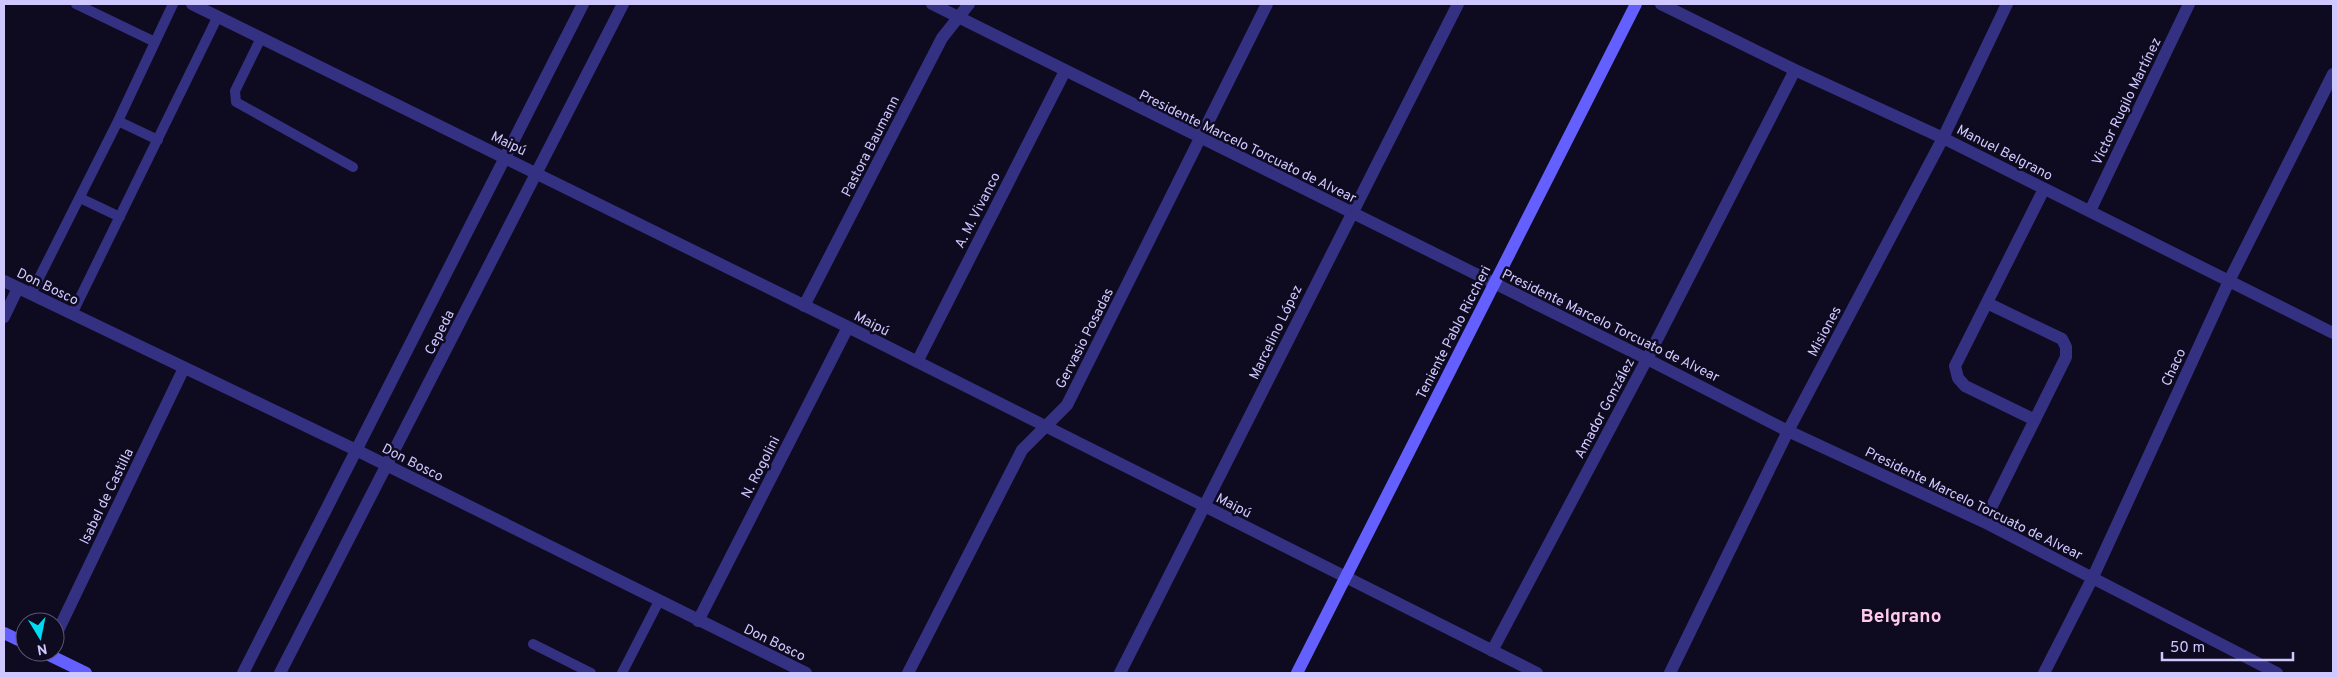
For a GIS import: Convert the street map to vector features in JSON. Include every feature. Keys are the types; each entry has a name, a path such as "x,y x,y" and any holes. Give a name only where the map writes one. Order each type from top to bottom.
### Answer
{"street":[{"name":"Cepeda","path":"242,673 583,4"},
{"name":"Cepeda","path":"280,673 388,466 623,4"},
{"name":"Presidente Marcelo Torcuato de Alvear","path":"932,4 1788,431 1984,522 2277,673"},
{"name":"Pastora Baumann","path":"804,306 942,38 969,4"},
{"name":"Gervasio Posadas","path":"908,673 1022,450 1067,405 1267,4"},
{"name":"Marcelino López","path":"1120,673 1458,4"},
{"name":"Teniente Pablo Riccheri","path":"1297,673 1636,4"},
{"name":"Manuel Belgrano","path":"1661,4 1794,70 1943,138 2333,333"},
{"name":"Misiones","path":"1670,673 1788,431 1943,138 2007,4"},
{"name":"Victor Rugilo Martínez","path":"2090,211 2189,4"},
{"name":"Maipú","path":"195,5 848,327 1045,428 1537,673"},
{"name":"Amador González","path":"1492,651 1647,359 1794,70"},
{"name":"A. M. Vivanco","path":"917,362 1065,71"},
{"name":"Chaco","path":"2044,673 2093,577 2229,281 2333,74"},
{"path":"2035,420 1965,386 1958,378 1955,366 2044,189"},
{"name":"Don Bosco","path":"4,281 356,450 806,673"},
{"path":"4,317 18,288"},
{"path":"1984,522 2066,357 2066,347 2062,339 1987,303"},
{"name":"N. Rogolini","path":"698,621 848,327"},
{"name":"Isabel de Castilla","path":"65,616 184,368"},
{"path":"64,662 86,673"}],"lane":[{"path":"76,4 155,42"},
{"path":"31,294 118,121 173,4"},
{"path":"72,314 218,16"},
{"path":"261,38 235,91 236,102 352,167"},
{"path":"118,121 158,140"},
{"path":"80,198 120,217"},
{"path":"622,673 659,601"},
{"path":"533,644 591,673"}],"district":[{"name":"Belgrano","path":"1901,615"}]}
